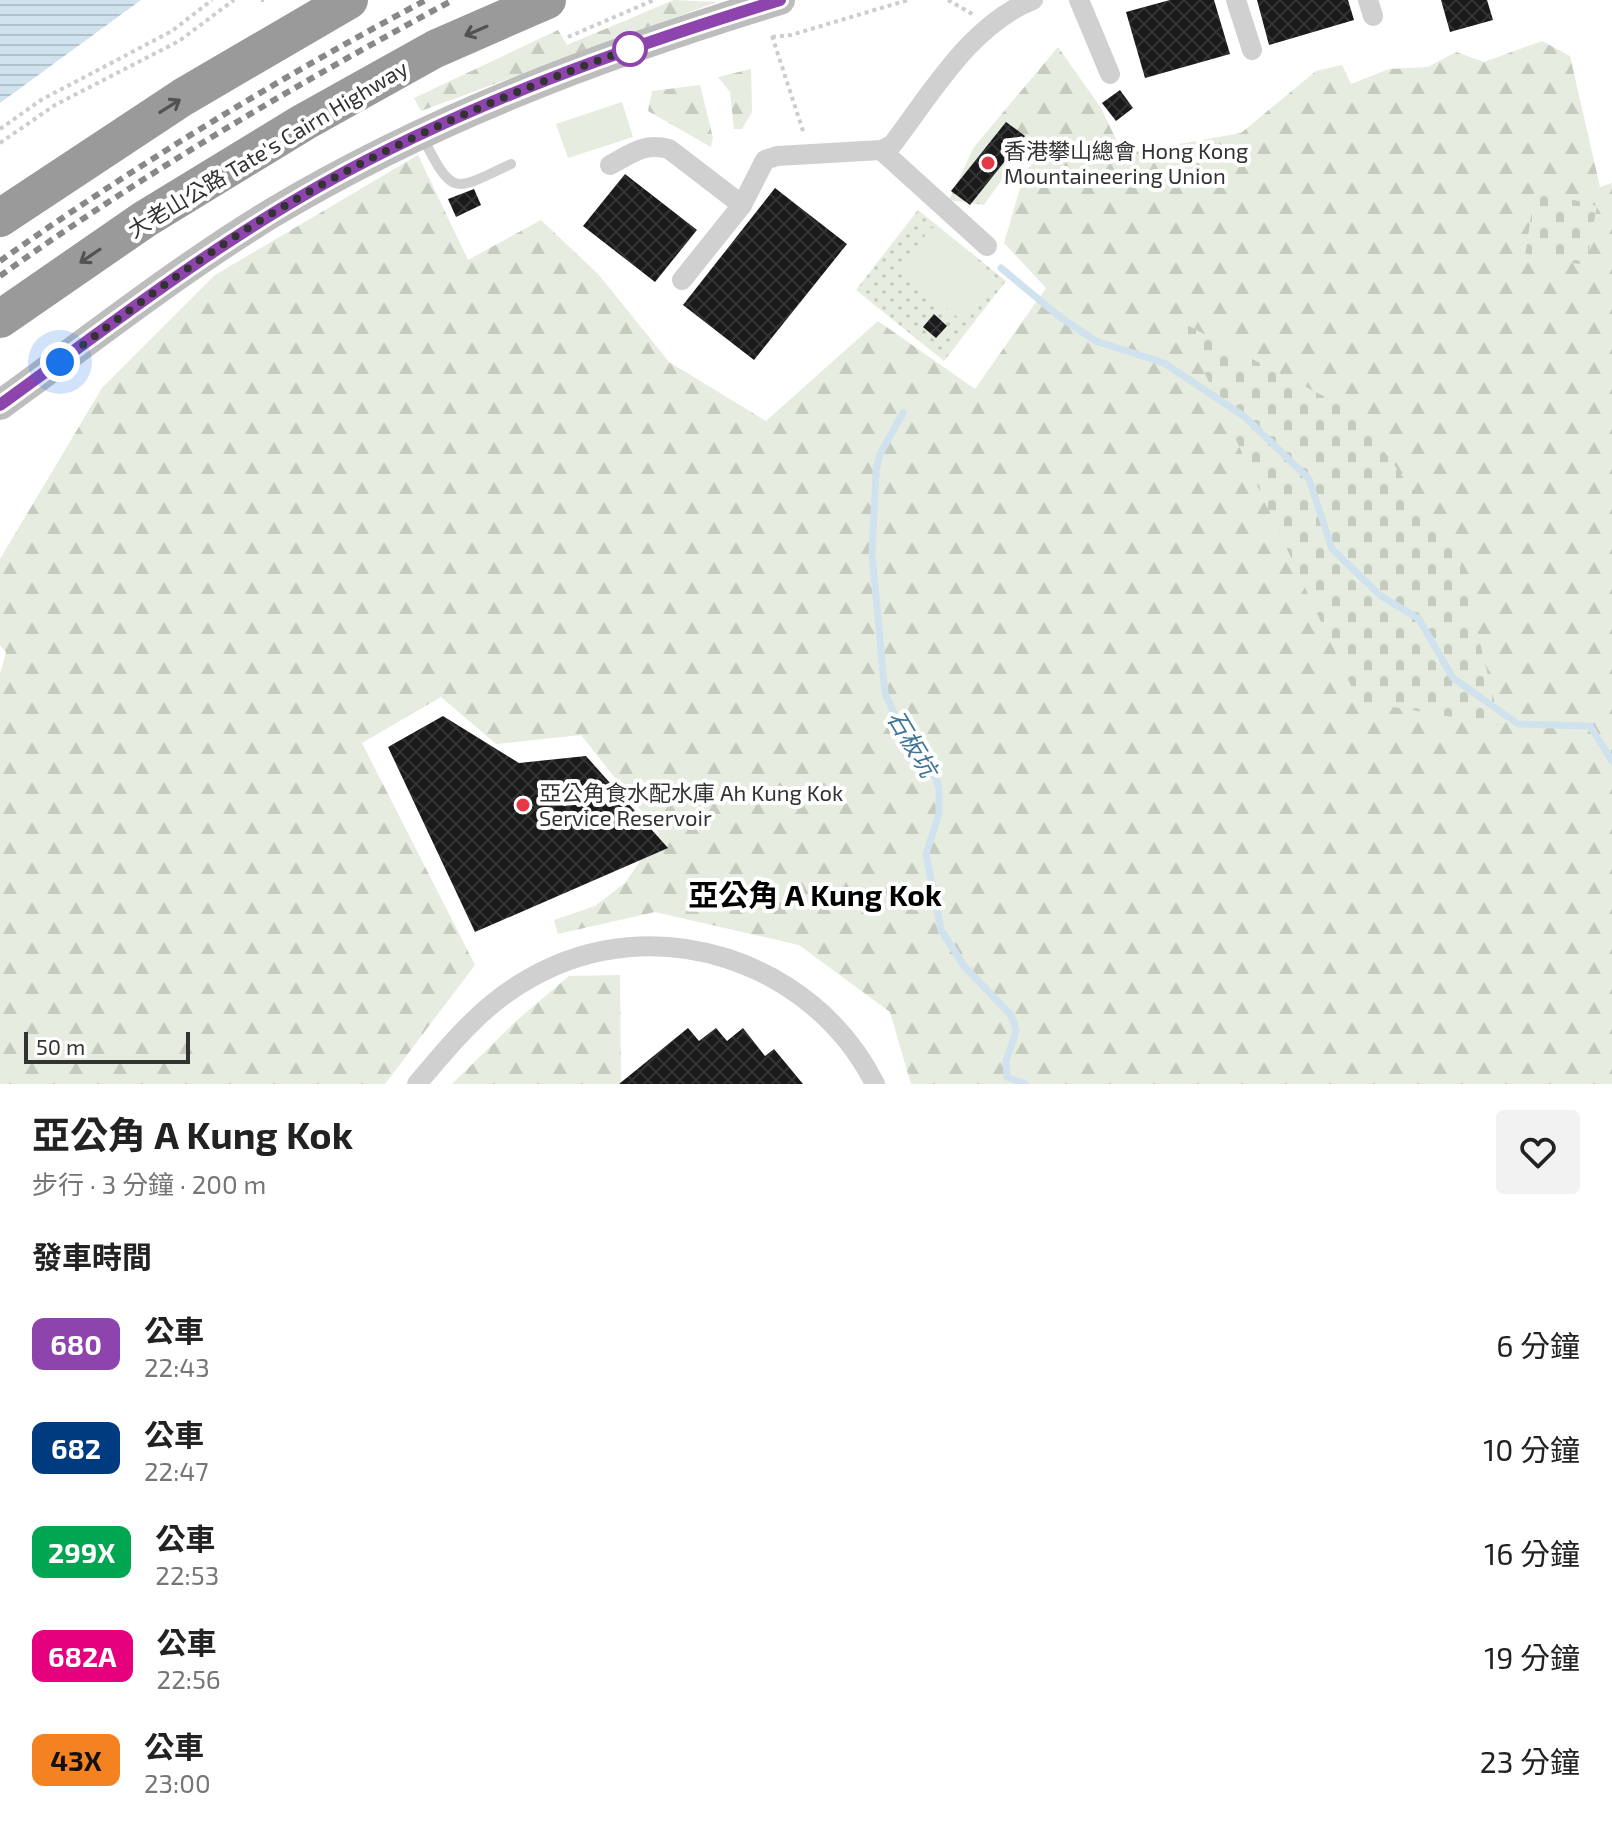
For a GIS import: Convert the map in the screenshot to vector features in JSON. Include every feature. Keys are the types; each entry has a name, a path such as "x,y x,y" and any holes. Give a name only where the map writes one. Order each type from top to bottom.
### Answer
{"highway":[{"path":"0,218 183,97 349,0"},
{"name":"大老山公路 Tate's Cairn Highway","path":"0,319 119,236 304,122 435,49 547,0"}],"main road":[{"path":"0,405 228,241 324,184 420,133 478,106 570,70 774,12"}],"street":[{"path":"682,280 742,205 765,160 777,156 881,150 892,145 989,24 1033,0"},
{"path":"1079,0 1110,74"},
{"path":"1236,0 1252,50"},
{"path":"610,165 642,148 656,145 669,149 742,205"},
{"path":"881,150 987,246"},
{"path":"417,1084 455,1038 491,1003 533,976 576,957 616,948 655,945 695,950 737,961 775,978 806,999 834,1024 862,1058 875,1084"}],"lane":[{"path":"420,133 446,180 453,185 465,185 511,164"}],"path":[{"path":"0,129 41,100 172,31 212,0"},
{"path":"0,143 55,105 179,41 234,0"},
{"path":"568,37 654,0"},
{"path":"772,37 791,35 908,0"},
{"path":"948,0 989,24"},
{"path":"774,12 772,37 799,124 813,155"}],"green space":[{"path":"674,0 717,2 421,111 414,98 558,30 567,45"},
{"path":"1542,41 1570,56 1600,187 1612,183 1612,1084 911,1084 890,1012 799,945 655,912 558,934 554,920 595,906 625,883 659,833 581,735 496,744 441,697 362,743 475,965 385,1084 0,1084 0,674 6,652 0,645 0,559 102,388 215,275 418,155 468,260 541,220 599,275 669,362 766,421 878,321 975,389 1046,288 1004,243 1025,171 1047,151 1031,138 984,205 949,200 974,147 1058,47 1101,108 1123,154 1241,133 1316,71 1342,65 1351,84 1389,69 1428,67 1456,52 1484,62"},
{"path":"751,69 752,112 742,129 734,129 730,92 718,77"},
{"path":"700,85 713,138 711,147 648,111 652,91"},
{"path":"622,102 633,137 568,158 556,124"},
{"path":"1535,190 1597,206 1586,265 1525,256"},
{"path":"918,210 1006,281 944,361 856,290"},
{"path":"932,227 999,280 965,323 898,270"},
{"path":"1181,322 1356,413 1458,552 1500,725 1358,701"},
{"path":"620,975 621,1084 452,1084 516,1021 569,976"}],"water":[{"path":"0,0 141,0 0,103"}],"building":[{"path":"1170,0 1214,0 1230,54 1145,78 1126,12"},
{"path":"1257,0 1348,0 1354,20 1269,45"},
{"path":"1441,0 1487,0 1493,20 1450,32"},
{"path":"1120,90 1133,108 1116,121 1102,103"},
{"name":"香港攀山總會 Hong Kong Mountaineering Union","path":"1006,122 1025,136 970,205 951,191"},
{"path":"625,174 697,230 655,282 583,226"},
{"path":"775,188 847,244 754,360 683,305"},
{"path":"474,189 481,205 456,217 448,199"},
{"path":"934,314 947,326 936,338 923,327"},
{"name":"亞公角食水配水庫 Ah Kung Kok Service Reservoir","path":"443,716 519,763 586,756 668,848 475,932 388,747"},
{"path":"688,1028 699,1041 716,1028 727,1041 743,1028 765,1056 774,1049 803,1084 619,1084"}],"waterway":[{"path":"1001,268 1060,317 1096,341 1164,363 1245,417 1309,479 1332,549 1381,596 1419,619 1453,678 1518,724 1590,726 1612,761"},
{"name":"石板坑","path":"903,413 880,454 876,471 872,554 885,693 908,745 936,778 939,788 939,814 926,854 941,930 964,966 1010,1014 1016,1031 1006,1061 1007,1077 1025,1084"}],"railway":[{"path":"0,261 209,124 426,0"},
{"path":"0,276 110,201 222,131 453,0"}],"bus line":[{"name":"680","path":"0,405 202,258 275,212 381,153 478,106 547,79 780,0"}],"place":[{"name":"香港攀山總會 Hong Kong Mountaineering Union","path":"988,163"},
{"name":"亞公角食水配水庫 Ah Kung Kok Service Reservoir","path":"523,805"}],"district":[{"name":"亞公角 A Kung Kok","path":"815,894"}],"route":[{"path":"60,362 202,258 324,184 478,106 630,49"}]}
